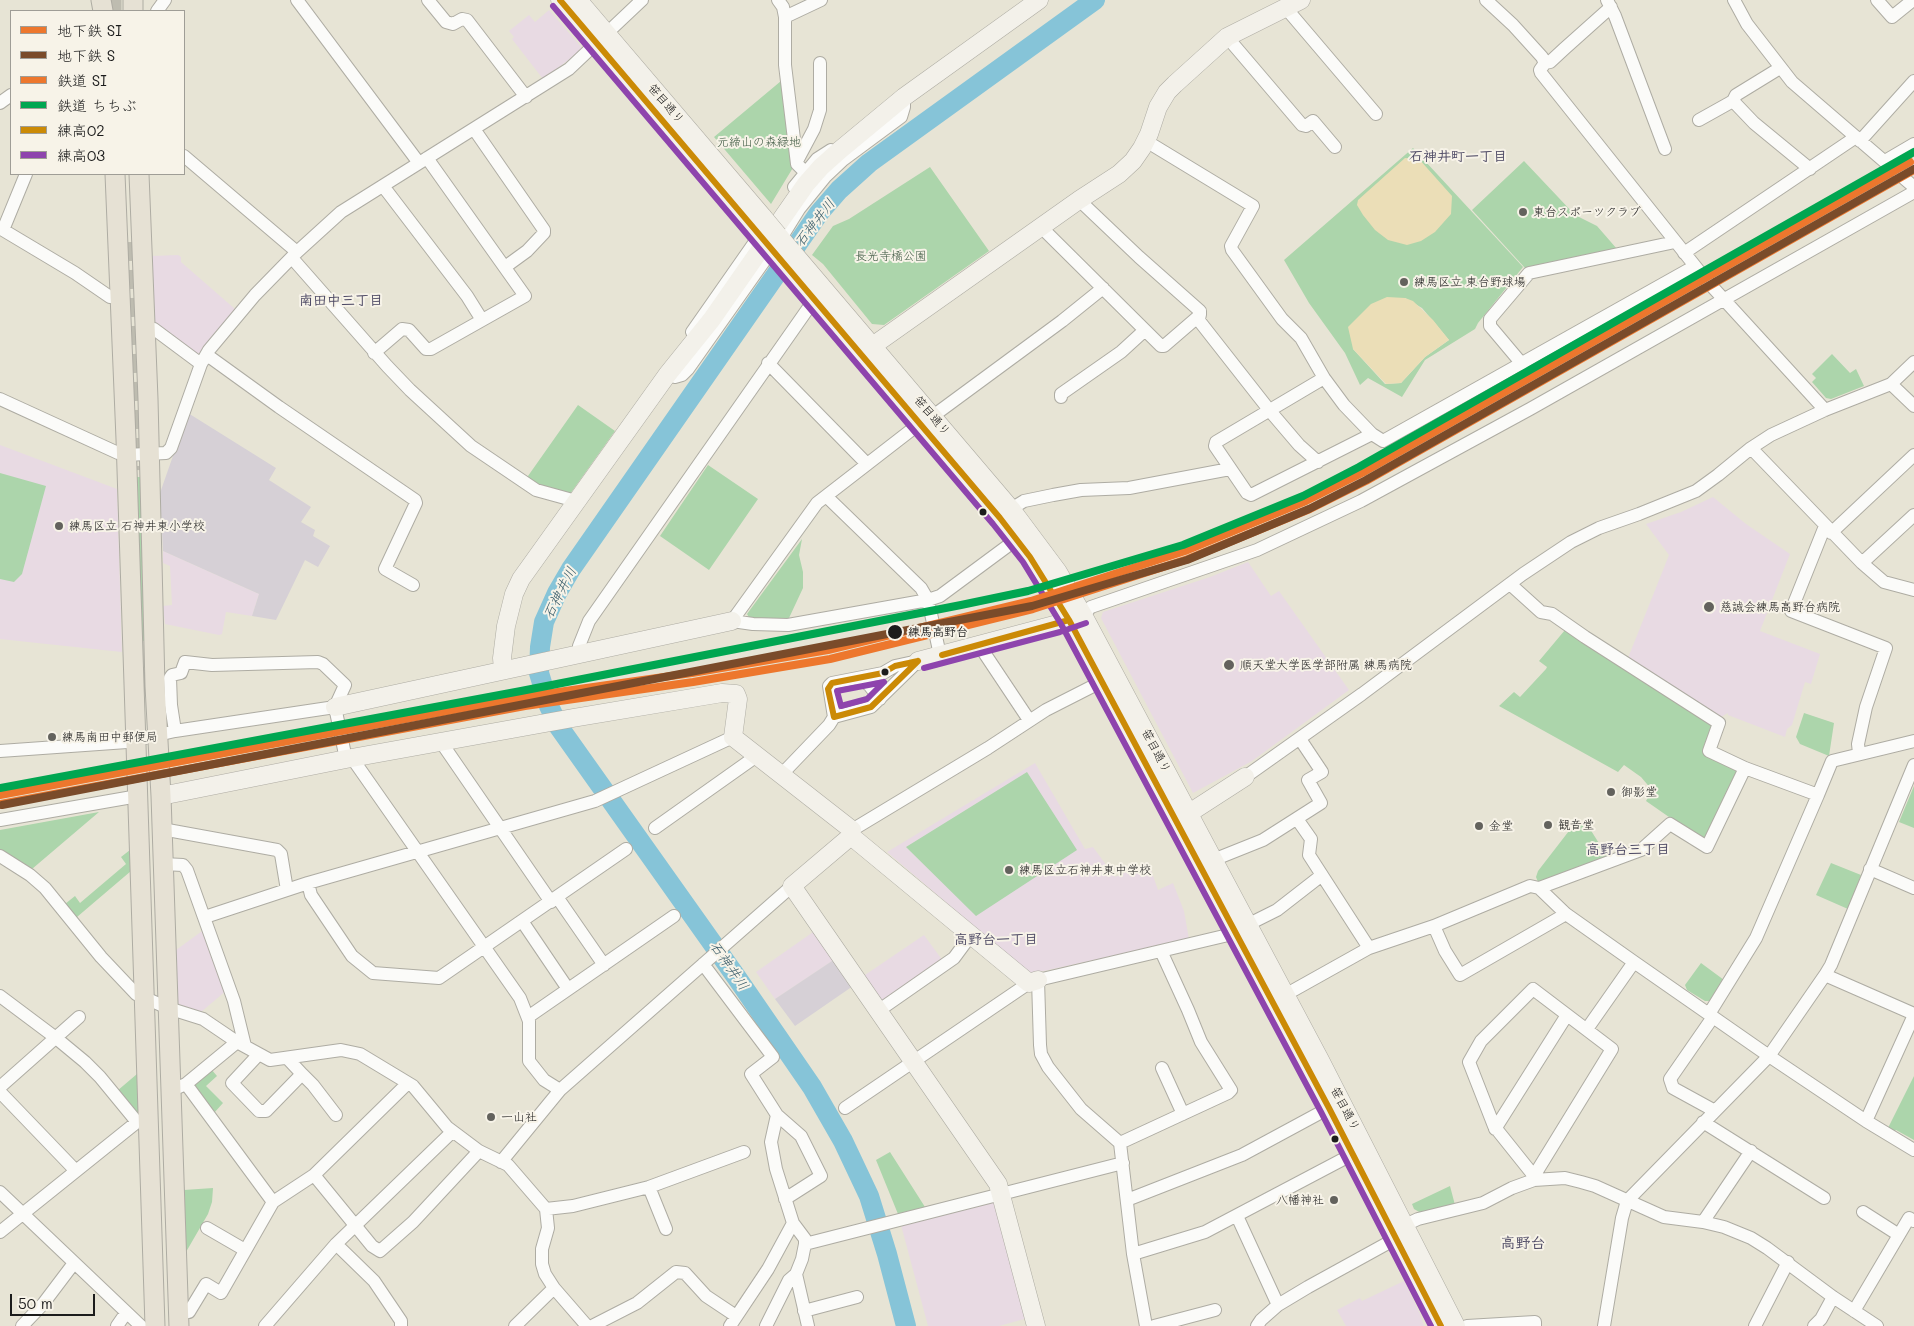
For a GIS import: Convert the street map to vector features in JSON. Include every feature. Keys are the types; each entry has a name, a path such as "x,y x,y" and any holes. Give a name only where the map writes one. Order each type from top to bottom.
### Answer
{"main road":[{"path":"115,175 144,998 143,1121 155,1326"},
{"path":"139,175 149,454 167,733 161,796 168,1008 178,1086 179,1319"}],"street":[{"path":"297,0 423,160 525,296 428,350 409,330 400,330 374,353"},
{"path":"428,0 446,22 453,24 462,19 467,20 526,97"},
{"name":"笹目通り","path":"560,0 602,39 926,420 1011,509 1045,553 1076,618 1241,929 1353,1154 1401,1231 1456,1326"},
{"name":"笹目通り","path":"578,0 602,39"},
{"path":"0,399 126,455 166,454 171,448 204,360 250,301 294,255 341,212 569,69 642,0"},
{"path":"778,0 783,7 785,17 785,65 797,164 806,178"},
{"path":"785,17 821,0"},
{"path":"667,375 681,348 806,178 904,97 1039,0"},
{"path":"866,350 1119,174 1133,160 1146,142 1158,107 1168,92 1227,37 1301,0"},
{"path":"1486,0 1531,45 1542,58 1544,64"},
{"path":"1734,0 1747,24 1792,82 1914,187"},
{"path":"1877,0 1894,17 1914,0"},
{"path":"1665,149 1609,4 1564,50 1550,62 1544,64 1540,70 1541,73 1723,300 1826,410"},
{"path":"1285,7 1376,114"},
{"path":"1227,37 1302,125 1306,126 1313,121 1335,147"},
{"path":"797,160 814,129 820,110 820,63"},
{"path":"1699,120 1732,101 1736,96 1780,68"},
{"path":"1684,252 1858,139 1914,81"},
{"path":"667,375 675,377 682,375 688,369 804,202 825,177 843,160 902,117 904,97"},
{"path":"1732,101 1754,123 1810,169"},
{"path":"474,129 544,230 544,233 527,251 505,267"},
{"path":"1146,142 1253,206 1231,248 1276,311 1301,338 1324,378 1344,405 1380,440 1385,440 1695,266"},
{"path":"1885,161 1914,144"},
{"path":"185,157 294,255 374,353 410,390 471,446 536,490 576,501"},
{"path":"26,175 3,230 75,273 110,297 120,297"},
{"path":"503,670 502,658 506,626 514,594 521,580 667,375 712,319 806,178"},
{"path":"383,186 467,296 482,320"},
{"path":"782,774 829,725 834,717 829,686 883,673 896,666 1076,618 1091,607 1257,550 1400,480 1914,192"},
{"path":"1041,227 1163,346 1197,318 1200,315 1200,311 1079,200"},
{"path":"1522,364 1490,326 1490,319 1529,273 1675,242"},
{"name":"笹目通り","path":"801,273 814,300 866,350"},
{"path":"732,621 809,512 826,496 1062,321 1103,288"},
{"path":"580,654 580,646 589,621 768,363 814,300"},
{"path":"1197,318 1270,411 1318,462"},
{"path":"145,329 154,329 279,407 415,500 416,503 385,568 413,585"},
{"path":"1061,397 1061,394 1121,352 1145,330"},
{"path":"1182,818 1300,739 1510,584 1571,542 1599,528 1696,491 1751,448 1771,435 1891,384 1914,362"},
{"path":"768,363 867,464"},
{"path":"1324,378 1216,442 1215,446 1249,495 1372,434"},
{"path":"1891,384 1914,406"},
{"name":"笹目通り","path":"926,420 1076,618 1101,682 1182,818 1213,860 1241,929 1285,995 1401,1231 1441,1326"},
{"path":"1751,448 1828,530 1862,563 1884,582 1914,590"},
{"path":"1859,753 1858,744 1866,707 1886,648 1791,611 1828,530 1914,455"},
{"path":"1011,509 1024,501 1053,495 1081,490 1110,490 1134,487 1230,468"},
{"path":"826,496 921,588 928,600 940,655"},
{"path":"1862,563 1914,514"},
{"path":"0,751 135,740 167,733 336,707 732,621 788,625 928,600 940,596 1017,539"},
{"path":"1510,584 1541,612 1552,614 1719,723 1709,751 1745,768 1818,795"},
{"path":"979,645 1029,720"},
{"path":"167,733 171,704 170,678 172,675 181,672 184,664 188,661 212,665 320,662 345,685 336,707 349,759 418,851 520,998 528,1017 529,1061 544,1080 560,1090"},
{"path":"834,717 868,709 918,661"},
{"path":"859,678 880,699"},
{"path":"502,1162 560,1090 852,833 988,748 1029,720 1101,682"},
{"path":"161,796 441,742 732,692 736,694 738,699 733,737"},
{"path":"733,737 782,774 971,935 1034,982 1041,1054 1048,1068 1080,1109 1120,1143 1134,1254 1146,1326"},
{"path":"205,917 308,883 595,801 733,737"},
{"path":"1213,860 1263,840 1321,803 1308,780 1322,772 1300,739"},
{"path":"1715,1111 1673,1088 1670,1079 1711,1015 1756,938 1832,761 1914,741"},
{"path":"441,742 501,829 604,965"},
{"path":"654,828 758,755"},
{"path":"1604,1326 1622,1218 1627,1201 1769,1056 1831,965 1914,765"},
{"path":"1538,888 1641,850 1670,824 1707,847 1745,768"},
{"path":"0,820 138,796"},
{"path":"1297,819 1311,839 1309,856 1369,948"},
{"path":"162,829 277,850 281,854 287,890"},
{"path":"308,883 311,895 352,956 374,974 439,978 626,849"},
{"path":"0,856 40,884 111,968 136,994 168,1008 203,1019 270,1060 342,1050 360,1054 408,1083 452,1132 479,1151 508,1165 546,1209 548,1228 542,1249 544,1274 588,1326"},
{"path":"163,864 183,864 187,870 234,1001 241,1044"},
{"path":"1870,869 1914,888"},
{"path":"845,1108 1034,982 1224,936 1277,910 1322,875"},
{"path":"792,886 998,1184 1036,1326"},
{"path":"1285,995 1369,948 1434,926 1530,886 1538,888 1566,914 1769,1056 1866,1121 1914,1150"},
{"path":"1434,926 1445,951 1460,975 1566,914"},
{"path":"528,1017 674,916"},
{"path":"522,921 568,989"},
{"path":"878,1011 954,958 971,935"},
{"path":"1120,1143 1231,1090 1200,1042 1188,1010 1161,951"},
{"path":"1587,1030 1634,962"},
{"path":"704,963 773,1057 751,1074 777,1115 801,1136 821,1176 785,1199"},
{"path":"1825,974 1914,1014 1866,1121"},
{"path":"1532,989 1612,1049 1534,1178 1495,1129 1469,1062 1481,1042 1532,989"},
{"path":"0,996 56,1038 100,1077 143,1121 76,1171 0,1232"},
{"path":"1495,1129 1568,1015"},
{"path":"76,1171 2,1084 79,1017"},
{"path":"241,1044 178,1086 273,1202"},
{"path":"259,1054 232,1083 259,1111 266,1111 302,1074"},
{"path":"288,1059 313,1085 336,1115"},
{"path":"1162,1068 1183,1114"},
{"path":"179,1319 189,1312 206,1284 221,1293 273,1202 314,1175 408,1083"},
{"path":"1127,1200 1242,1155 1329,1108"},
{"path":"766,1326 789,1280 796,1274 805,1244 804,1239 793,1223 776,1168 771,1142 777,1115"},
{"path":"1703,1122 1824,1198"},
{"path":"265,1326 336,1244 452,1132"},
{"path":"314,1175 372,1246 380,1250 414,1222 479,1151"},
{"path":"1703,1222 1751,1151"},
{"path":"546,1209 574,1206 649,1187 744,1152"},
{"path":"1134,1254 1205,1232 1353,1154"},
{"path":"805,1244 1123,1163"},
{"path":"1257,1326 1278,1305 1418,1219 1483,1203 1534,1178 1565,1178 1596,1186 1664,1217 1724,1227 1751,1238 1788,1262 1872,1325"},
{"path":"649,1187 666,1229"},
{"path":"0,1192 141,1326"},
{"path":"1863,1212 1899,1235"},
{"path":"1237,1216 1278,1305"},
{"path":"1854,1311 1909,1218 1914,1221"},
{"path":"592,1326 638,1304 676,1272 685,1273 733,1321 768,1269 793,1223"},
{"path":"207,1228 245,1250"},
{"path":"336,1244 374,1280 401,1321 401,1326"},
{"path":"1755,1326 1788,1262"},
{"path":"25,1325 74,1263"},
{"path":"796,1274 808,1326"},
{"path":"516,1326 554,1288"},
{"path":"804,1311 857,1296"},
{"path":"1814,1326 1821,1319 1833,1297"},
{"path":"1154,1326 1214,1310"},
{"path":"118,1326 126,1313"},
{"path":"1467,1326 1535,1322 1535,1326"}],"shaded area":[{"path":"549,10 583,49 543,79 512,39 514,37 509,31 529,15 535,22"},
{"path":"178,255 181,257 181,262 235,309 201,353 195,354 155,324 152,256"},
{"path":"188,413 276,468 269,480 311,507 301,522 315,530 313,536 330,546 318,567 305,560 276,620 252,616 259,594 163,551 160,493"},
{"name":"練馬区立 石神井東小学校","path":"0,445 117,489 122,652 0,639"},
{"name":"慈誠会練馬高野台病院","path":"1713,497 1746,524 1790,554 1760,631 1820,654 1811,684 1805,682 1792,725 1787,729 1785,737 1728,715 1728,713 1719,718 1628,658 1669,555 1646,524 1681,512"},
{"path":"163,551 259,594 252,616 226,612 222,634 219,635 165,624 163,606 172,605 170,566 163,563"},
{"name":"順天堂大学医学部附属 練馬病院","path":"1248,562 1271,596 1279,591 1349,690 1252,761 1193,793 1101,618 1103,612 1210,577"},
{"name":"練馬区立石神井東中学校","path":"1035,763 1085,849 1093,847 1115,877 1148,862 1158,890 1173,883 1184,911 1189,939 1030,974 887,852"},
{"path":"205,929 227,990 201,1012 178,1004 176,950"},
{"path":"816,930 835,959 775,999 756,972"},
{"path":"924,935 943,961 880,1004 862,977"},
{"path":"835,959 853,986 795,1026 775,999"},
{"path":"995,1201 1028,1318 999,1326 928,1326 901,1225"},
{"path":"1404,1281 1424,1326 1346,1326 1337,1310 1360,1298 1362,1301"}],"green space":[{"name":"元締山の森緑地","path":"781,81 794,166 771,204 714,137"},
{"name":"練馬区立 東台野球場","path":"1413,148 1523,267 1475,329 1425,360 1402,397 1368,378 1360,385 1345,353 1309,303 1284,260","holes":["1405,298 1422,308 1449,340 1425,357 1401,383 1385,384 1353,349"]},
{"name":"東台スポーツクラブ","path":"1524,161 1575,215 1597,226 1617,249 1525,268 1472,210"},
{"name":"長光寺橋公園","path":"930,167 989,251 884,325 872,324 823,264 812,255 833,226 849,219"},
{"path":"1832,354 1850,373 1856,369 1864,386 1831,399 1826,398 1812,382 1816,378 1812,374"},
{"path":"578,405 615,431 570,494 542,488 529,481 528,476"},
{"path":"708,465 758,499 709,570 660,536"},
{"path":"0,473 46,486 22,574 14,582 0,579"},
{"path":"134,477 145,477 148,641 137,641"},
{"path":"802,539 799,555 803,572 803,588 789,618 787,620 750,619 747,614"},
{"path":"1565,630 1713,726 1705,753 1737,768 1739,772 1706,839 1702,840 1646,801 1652,790 1641,777 1624,765 1618,772 1499,706 1514,692 1520,697 1546,669 1547,667 1539,661"},
{"path":"1804,713 1834,723 1829,756 1800,744 1796,737"},
{"path":"1027,772 1077,850 976,916 906,847"},
{"path":"1914,786 1914,828 1899,822"},
{"path":"99,812 32,869 0,849 0,830"},
{"path":"1585,821 1607,856 1538,882 1536,877 1538,871 1572,827"},
{"path":"130,850 131,871 77,917 65,904 75,896 80,903 126,864 121,857"},
{"path":"1831,863 1861,875 1848,909 1816,895"},
{"path":"1701,963 1724,980 1710,1001 1705,1001 1687,990 1685,985"},
{"path":"211,1069 217,1076 206,1086 223,1103 214,1113 195,1088 195,1082"},
{"path":"137,1074 139,1115 117,1091"},
{"path":"1914,1076 1914,1140 1896,1130 1892,1133 1887,1130"},
{"path":"890,1152 925,1207 898,1214 876,1160"},
{"path":"1450,1186 1455,1205 1421,1213 1414,1209 1412,1204"},
{"path":"213,1188 212,1202 208,1214 186,1252 184,1190"}],"sand":[{"path":"1405,158 1419,159 1452,196 1451,214 1435,232 1421,241 1407,245 1388,240 1375,230 1357,205 1358,200"},
{"path":"1387,297 1405,298 1413,301 1433,320 1449,340 1425,357 1401,383 1386,384 1353,349 1348,327 1371,304"}],"waterway":[{"name":"石神井川","path":"906,1326 869,1196 843,1141 812,1087 559,727 549,706 539,673 540,647 544,622 557,593 571,569 819,213 839,190 869,163 1095,0"}],"tunnel":[{"path":"112,0 112,10"},
{"path":"132,242 141,470"}],"metro line":[{"name":"S","path":"2,805 1032,606 1187,560 1309,509 1366,480 1914,169"},
{"name":"SI","path":"0,804 525,706 693,682 830,659 1033,609 1188,559 1310,509 1366,481 1914,170"}],"rail line":[{"name":"ちちぶ","path":"0,788 521,691 961,605 1028,591 1183,545 1303,496 1359,467 1914,152"},
{"name":"SI","path":"0,795 523,697 692,673 828,650 1031,601 1185,551 1306,501 1362,473 1910,162"}],"transit line":[{"name":"練高02","path":"560,0 1000,518 1030,557 1069,620 1329,1108 1441,1326"},
{"name":"練高03","path":"553,6 993,524 1023,562 1061,624 1321,1112 1431,1326"},
{"name":"練高02","path":"942,655 1069,620"},
{"name":"練高02","path":"942,655 1069,620"},
{"name":"練高03","path":"924,668 1060,632 1086,623"},
{"name":"練高02","path":"918,661 871,707 834,717 828,689 832,683 883,673 895,666 918,661"},
{"name":"練高03","path":"884,682 867,699 841,706 837,691 884,682"}],"place":[{"name":"東台スポーツクラブ","path":"1523,212"},
{"name":"練馬区立 東台野球場","path":"1404,282"},
{"name":"練馬区立 石神井東小学校","path":"59,526"},
{"name":"慈誠会練馬高野台病院","path":"1709,607"},
{"name":"練馬高野台","path":"895,632"},
{"name":"順天堂大学医学部附属 練馬病院","path":"1229,665"},
{"name":"練馬南田中郵便局","path":"52,737"},
{"name":"御影堂","path":"1611,792"},
{"name":"観音堂","path":"1548,825"},
{"name":"金堂","path":"1479,826"},
{"name":"練馬区立石神井東中学校","path":"1009,870"},
{"name":"一山社","path":"491,1117"},
{"name":"八幡神社","path":"1334,1200"}],"district":[{"name":"石神井町一丁目","path":"1458,157"},
{"name":"南田中三丁目","path":"341,301"},
{"name":"高野台三丁目","path":"1628,850"},
{"name":"高野台一丁目","path":"996,940"},
{"name":"高野台","path":"1523,1243"}]}
